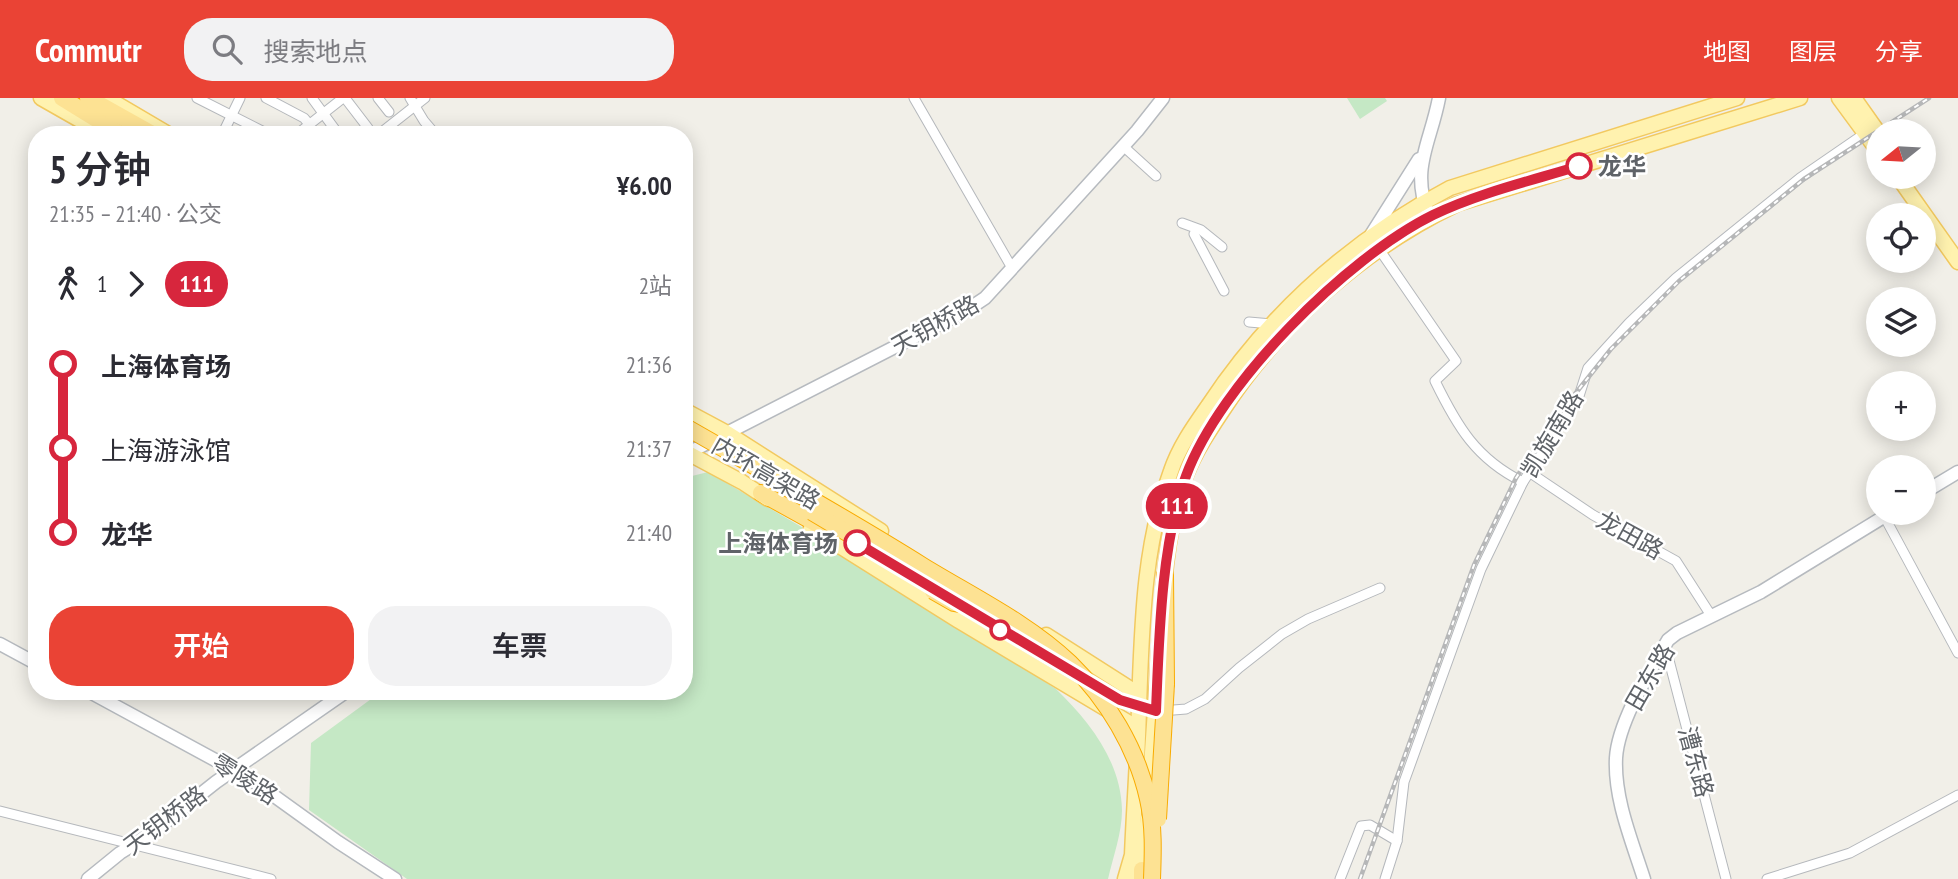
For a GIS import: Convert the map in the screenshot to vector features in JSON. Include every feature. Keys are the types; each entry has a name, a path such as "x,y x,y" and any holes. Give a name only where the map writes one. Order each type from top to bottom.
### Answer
{"highway":[{"path":"62,98 107,126"},
{"path":"88,98 137,126"},
{"name":"内环高架路","path":"693,431 890,545 1022,626 1070,663 1108,711 1136,760 1149,801 1152,822 1146,877"},
{"name":"内环高架路","path":"693,440 1017,634 1061,668 1079,686 1105,720 1125,757 1138,798 1146,877"},
{"path":"761,493 954,603 970,606"},
{"path":"1146,877 1163,744 1166,684 1165,575"}],"main road":[{"path":"41,98 90,126"},
{"path":"108,98 155,126"},
{"path":"1125,879 1132,855 1144,588 1154,533 1171,468 1219,388 1256,340 1298,296 1371,235 1450,188 1737,98"},
{"path":"1146,877 1165,575 1178,501 1186,474 1201,443 1266,352 1343,277 1379,249 1429,217 1457,204 1800,98"},
{"path":"1839,98 1866,128"},
{"path":"1854,98 1866,123"},
{"path":"1906,189 1958,262"},
{"path":"1918,189 1958,246"},
{"path":"693,415 727,433 1104,671 1129,688 1139,705"},
{"path":"693,457 761,493 782,510 959,621 1138,728"},
{"path":"761,493 786,499 1120,700 1156,711"}],"street":[{"path":"197,98 253,126"},
{"path":"226,126 240,98"},
{"path":"257,98 265,98 304,118 304,126"},
{"path":"312,98 333,126"},
{"path":"310,126 344,98 366,126"},
{"path":"378,98 389,112"},
{"path":"388,126 413,102 425,98"},
{"path":"914,98 1012,268"},
{"name":"天钥桥路","path":"693,450 967,310 985,298 1163,98"},
{"path":"1429,217 1423,202 1420,173 1438,98"},
{"path":"413,102 428,126"},
{"name":"凯旋南路","path":"1387,878 1397,841 1404,782 1481,569 1523,482 1575,405 1588,368 1629,323 1676,278 1775,198 1866,136"},
{"path":"1123,146 1156,176"},
{"path":"1371,235 1426,146"},
{"path":"1182,223 1201,230 1222,247"},
{"path":"1194,234 1224,291"},
{"path":"1379,249 1456,362 1435,381 1459,427 1493,465 1523,482"},
{"path":"1249,321 1272,324"},
{"name":"龙田路","path":"1529,472 1593,515 1676,561 1712,617"},
{"path":"1936,485 1958,472"},
{"name":"田东路","path":"1644,879 1620,794 1616,757 1628,714 1665,645 1672,636 1761,592 1871,525"},
{"path":"1892,525 1958,653"},
{"path":"1156,711 1186,709 1205,699 1282,634 1380,588"},
{"path":"0,644 28,659"},
{"name":"漕东路","path":"1665,645 1726,879"},
{"name":"零陵路","path":"105,700 234,770 395,879"},
{"name":"天钥桥路","path":"88,879 234,770 334,700"},
{"path":"1766,879 1850,853 1958,795"},
{"path":"0,811 271,879"},
{"path":"1340,879 1360,826 1370,825 1397,841"}],"green space":[{"path":"1347,98 1385,98 1387,101 1360,119"},
{"path":"708,472 868,566 1056,689 1091,728 1116,775 1122,810 1121,827 1108,879 407,879 309,810 311,743 370,700 693,700 693,476"}],"railway":[{"path":"1360,879 1474,565 1516,478 1551,424 1611,349 1679,281 1804,179 1929,98"}],"bus line":[{"name":"111","path":"857,543 1120,700 1156,711 1165,575 1178,501 1186,474 1201,443 1266,352 1343,277 1379,249 1429,217 1457,204 1579,166"}],"place":[{"name":"龙华","path":"1579,166"},
{"name":"上海体育场","path":"857,543"}]}
